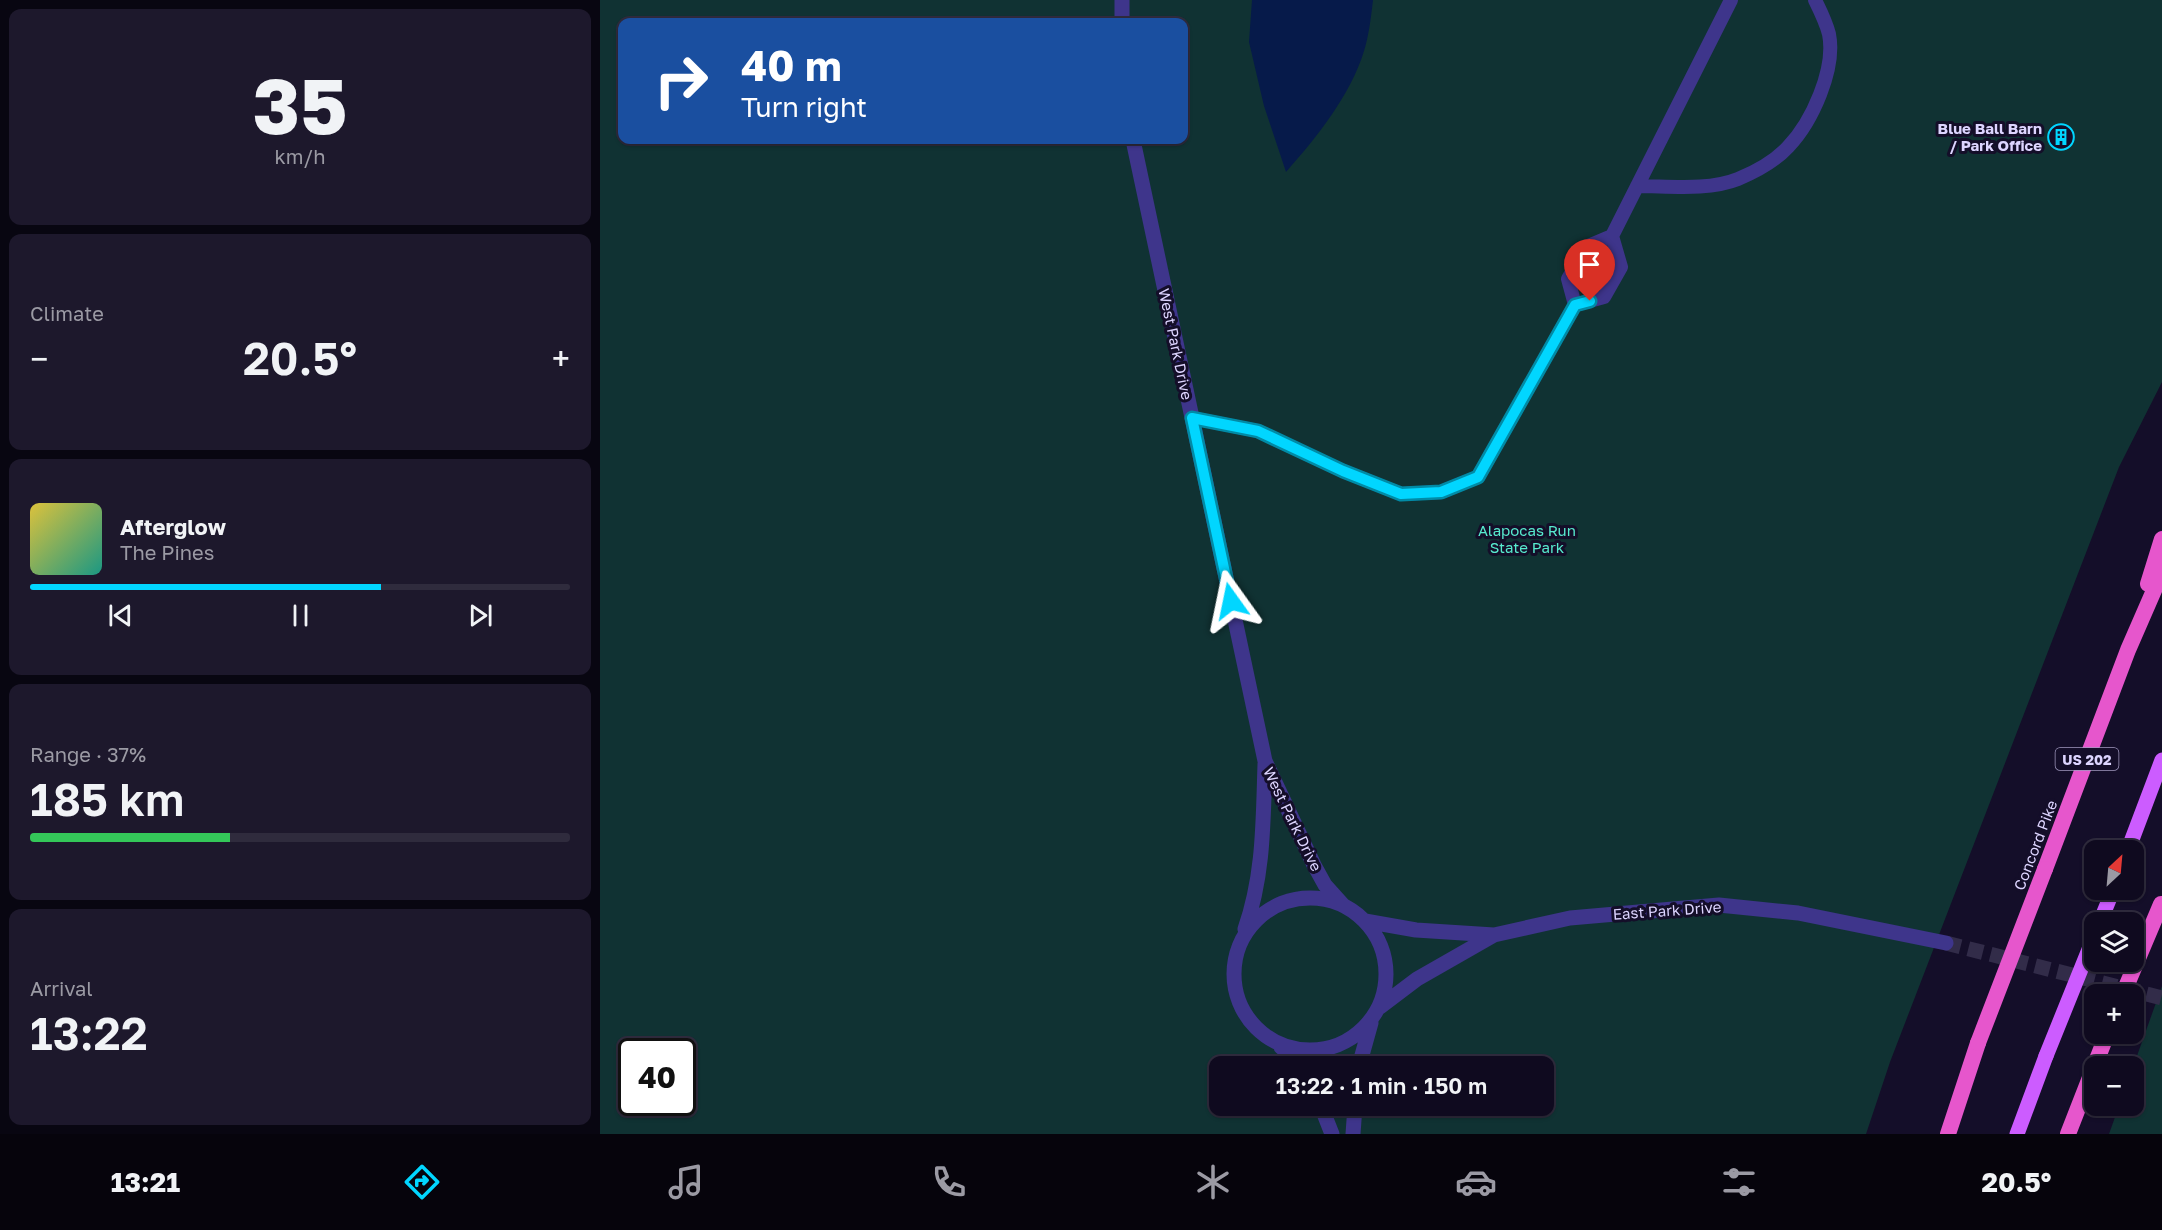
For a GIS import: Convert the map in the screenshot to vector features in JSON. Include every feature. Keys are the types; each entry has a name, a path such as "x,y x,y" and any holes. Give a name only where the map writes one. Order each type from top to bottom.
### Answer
{"highway":[{"path":"2128,650 2162,539"},
{"name":"Concord Pike","path":"1948,1134 1978,1043 2128,650 2162,572"},
{"path":"2127,984 2162,903"},
{"path":"2068,1134 2103,1044"}],"main road":[{"path":"2132,840 2162,760"},
{"path":"2017,1134 2084,962"}],"street":[{"path":"1122,0 1122,18"},
{"name":"West Park Drive","path":"1133,144 1265,760 1314,865 1325,885 1343,905"},
{"name":"West Park Drive","path":"1239,945 1250,913 1262,856 1265,760"},
{"path":"1271,1040 1303,1050 1325,1050 1355,1037 1371,1021 1380,1007 1387,981 1387,968 1380,943 1365,921 1343,905 1307,898 1282,903 1271,908 1252,924 1239,945 1234,974 1239,1003 1255,1028 1292,1056"},
{"name":"East Park Drive","path":"1365,921 1416,930 1494,935 1570,918 1719,905 1798,913 1947,943"},
{"name":"East Park Drive","path":"1380,1007 1417,979 1494,935"},
{"path":"1362,1056 1371,1021"},
{"path":"1325,1116 1332,1134"},
{"path":"1353,1134 1354,1116"}],"lane":[{"path":"1192,418 1258,431 1343,471 1401,494 1441,492 1478,477 1575,305 1568,279 1586,247 1612,236 1731,0"},
{"path":"1638,186 1705,186 1736,180 1763,166 1787,148 1817,102 1830,55 1829,34 1815,0"},
{"path":"1575,305 1604,297 1621,267 1612,236"}],"green space":[{"name":"Alapocas Run State Park","path":"600,0 2162,0 2162,382 2119,467 1890,1062 1866,1134 600,1134"},
{"path":"2162,986 2162,1134 2109,1134 2115,1116 2144,1116 2144,1056 2137,1056 2141,1044 2144,1044 2144,1036"}],"water":[{"path":"1252,0 1373,0 1366,45 1350,84 1321,130 1286,172 1264,106 1249,42"}],"tunnel":[{"path":"1946,943 2162,998"}],"place":[{"name":"Blue Ball Barn / Park Office","path":"2061,137"}],"route":[{"path":"1231,601 1192,418 1258,431 1343,471 1401,494 1441,492 1478,477 1575,305 1590,301"}]}
